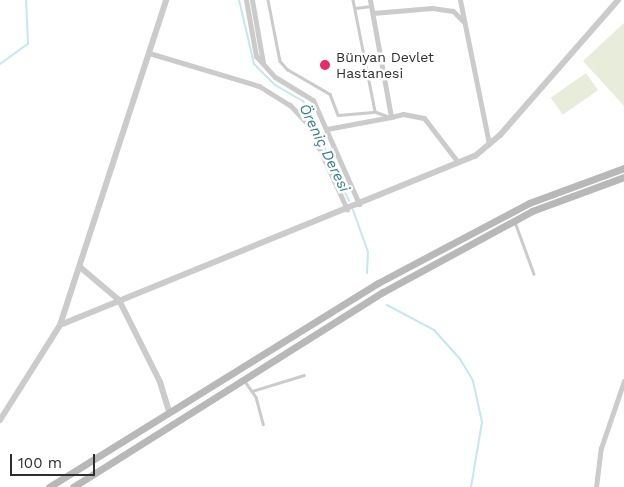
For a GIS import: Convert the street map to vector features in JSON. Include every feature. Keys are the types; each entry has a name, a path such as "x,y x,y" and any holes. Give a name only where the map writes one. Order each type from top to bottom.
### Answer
{"main road":[{"path":"49,487 386,278 529,203 624,168"},
{"path":"73,487 383,292 514,221 624,177"}],"street":[{"path":"0,420 60,325 166,0"},
{"path":"246,0 254,49 263,64 280,80 313,100 359,204"},
{"path":"252,0 263,64"},
{"path":"460,0 489,144"},
{"path":"60,325 347,209 457,162 476,156 489,144 618,0"},
{"path":"371,3 391,117"},
{"path":"373,13 432,8 452,11 464,21"},
{"path":"149,53 259,86 290,105 308,124 347,209"},
{"path":"327,129 403,114 424,118 457,162"},
{"path":"80,267 119,300 160,382 169,411"},
{"path":"596,487 601,448 624,381"}],"lane":[{"path":"268,0 280,61 287,69 330,94 338,115 376,112 391,117"},
{"path":"353,0 376,112"},
{"path":"355,8 371,3"},
{"path":"514,221 534,274"},
{"path":"252,391 304,375"},
{"path":"244,379 252,391 262,424"}],"green space":[{"path":"624,23 624,106 583,61"},
{"path":"586,73 598,90 563,115 551,98"}],"waterway":[{"path":"0,64 28,44 26,0"},
{"name":"Öreniç Deresi","path":"239,0 254,64 275,85 303,101 349,201"},
{"name":"Öreniç Deresi","path":"353,210 368,252 367,273"},
{"name":"Öreniç Deresi","path":"387,305 434,330 460,359 473,381 482,422 471,487"}],"place":[{"name":"Bünyan Devlet Hastanesi","path":"325,65"}]}
